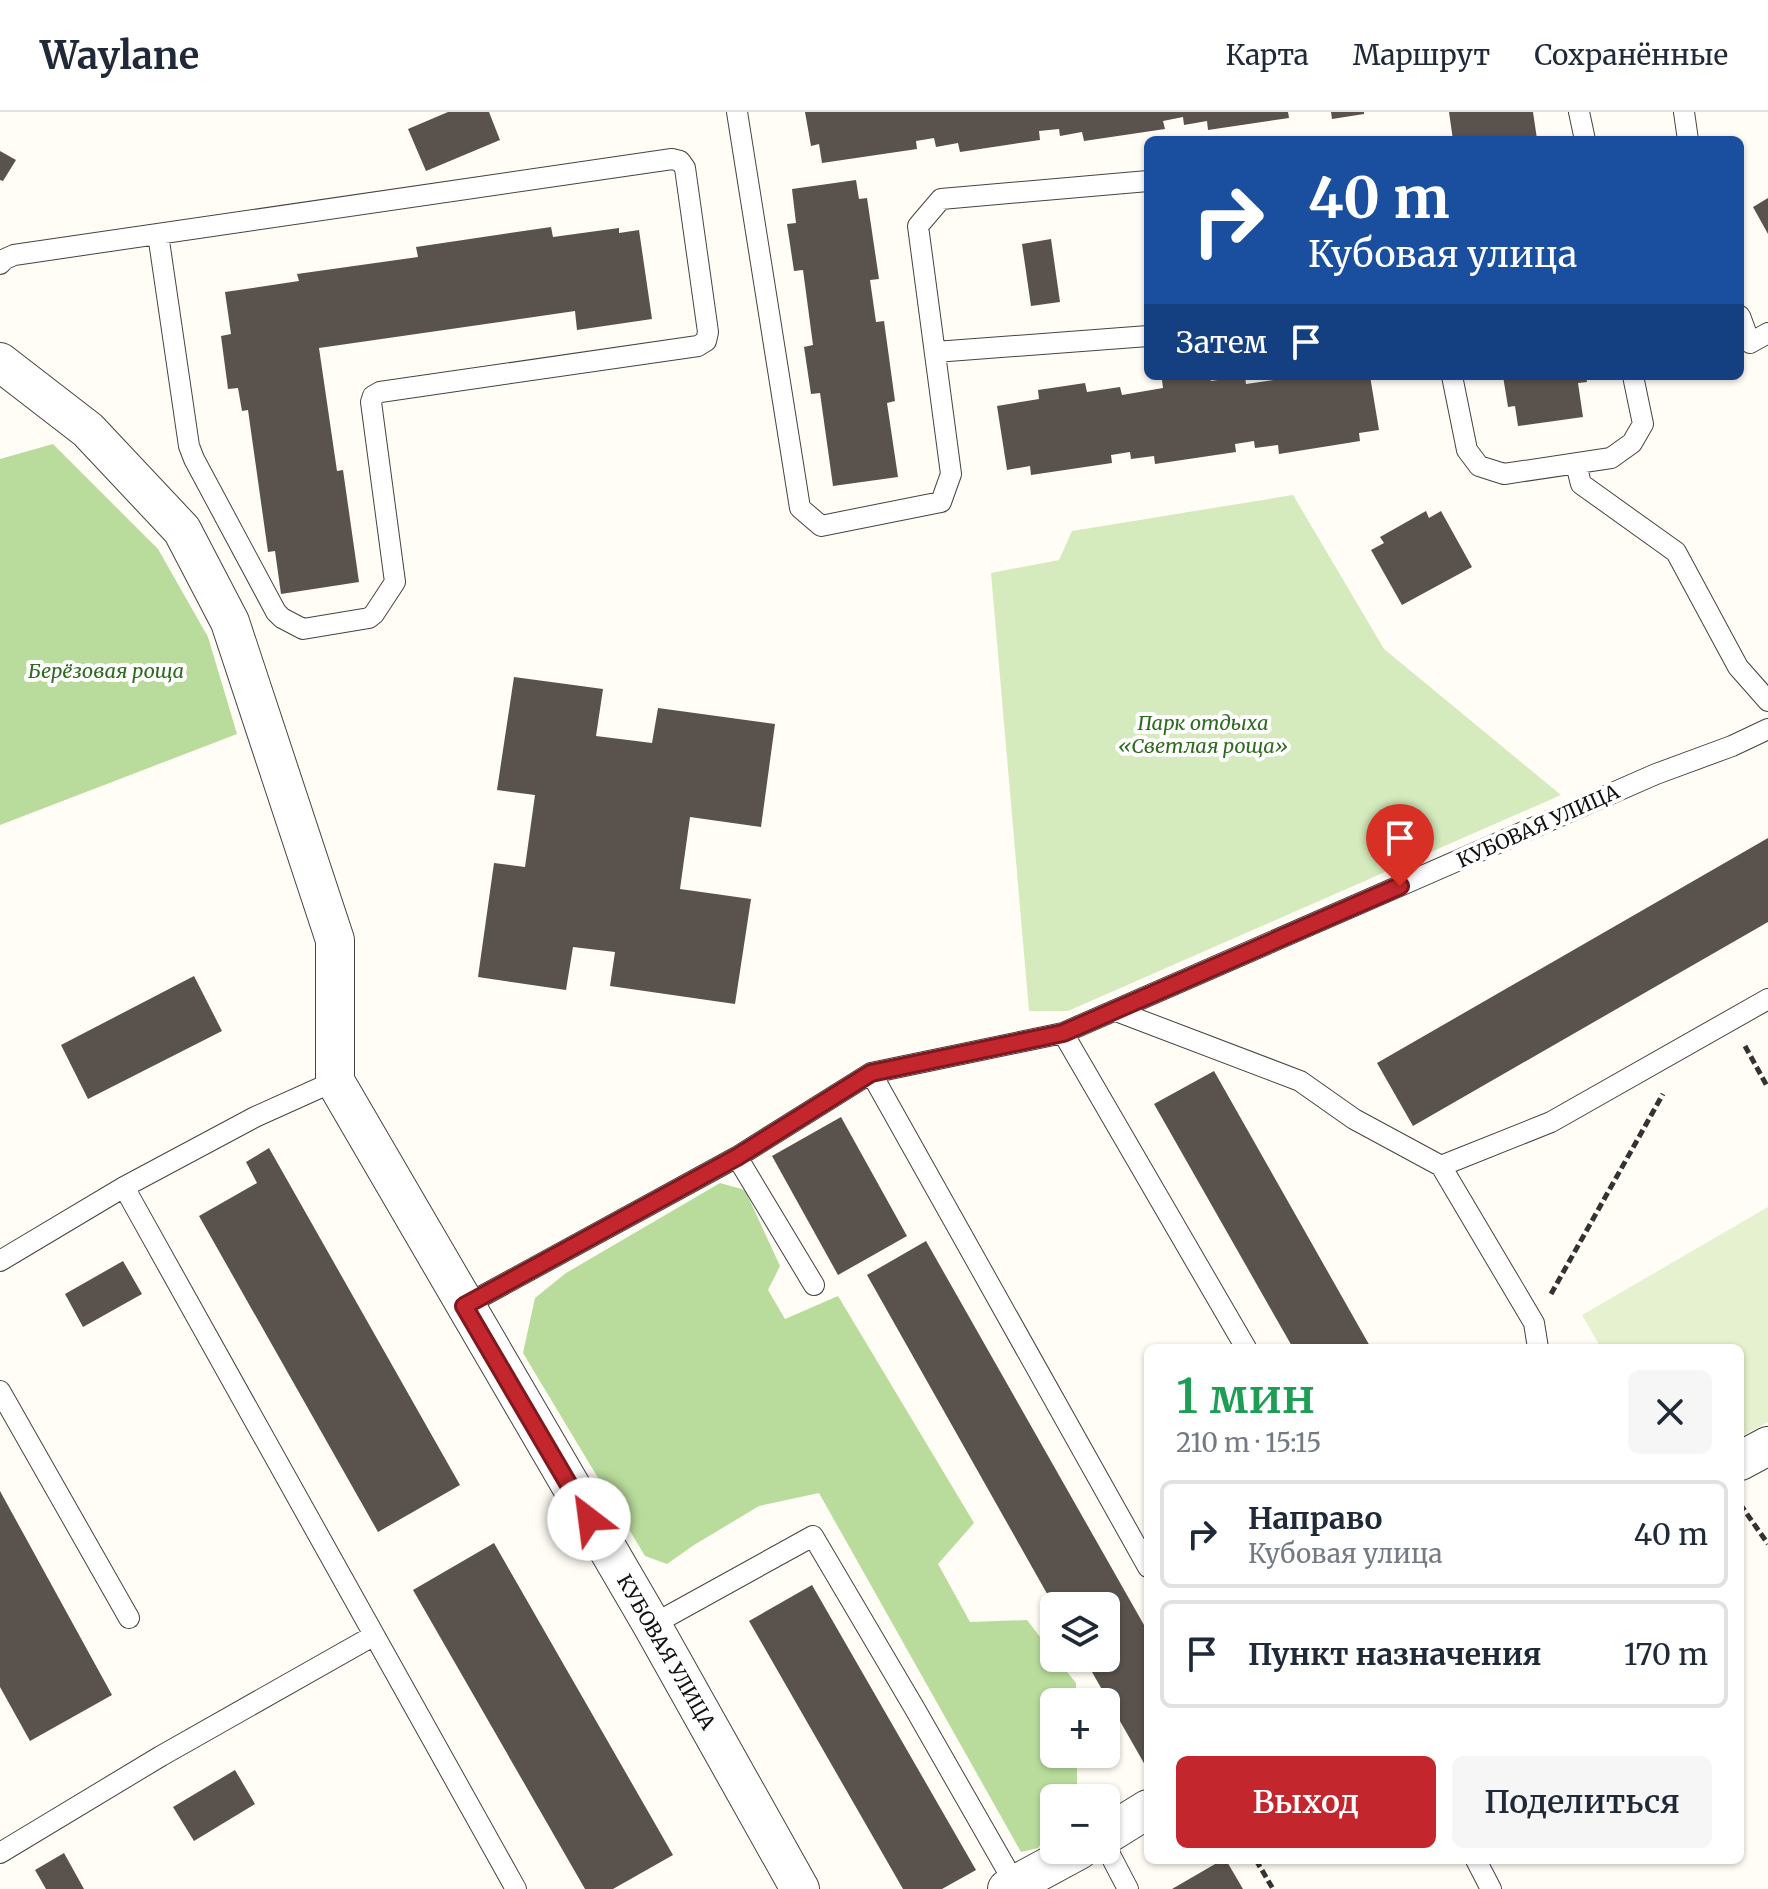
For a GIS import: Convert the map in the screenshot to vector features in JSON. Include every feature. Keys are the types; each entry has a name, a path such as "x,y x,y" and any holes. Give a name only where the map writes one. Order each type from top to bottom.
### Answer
{"street":[{"path":"0,362 88,430 182,530 230,622 335,940 335,1081 464,1306"},
{"name":"КУБОВАЯ УЛИЦА","path":"464,1306 652,1625 800,1889"},
{"path":"1744,1459 1768,1446"},
{"path":"1120,1826 1144,1811"},
{"path":"1011,1887 1053,1864"}],"lane":[{"path":"737,112 800,508 821,526 941,502 951,474 918,226 941,199 1144,181"},
{"path":"1579,112 1584,136"},
{"path":"1684,112 1687,136"},
{"path":"0,264 14,255 672,159 680,161 685,168 708,332 706,341 698,346 380,392 373,396 371,402 395,582 369,618 303,629 276,612 189,446 158,234"},
{"path":"1744,327 1750,343 1768,333"},
{"path":"935,352 1144,336"},
{"path":"1453,380 1467,450 1479,466 1504,474 1611,458 1632,443 1643,424 1634,380"},
{"path":"1576,464 1581,484 1676,552 1738,667 1768,701"},
{"name":"КУБОВАЯ УЛИЦА","path":"464,1306 737,1157 871,1073 1063,1033 1656,774 1768,729"},
{"path":"1441,1166 1551,1122 1768,999"},
{"path":"1116,1011 1300,1081 1354,1119 1441,1166 1534,1323 1537,1344"},
{"path":"1063,1033 1244,1344"},
{"path":"871,1073 1144,1560"},
{"path":"0,1261 124,1187 255,1117 335,1081"},
{"path":"737,1157 814,1285"},
{"path":"124,1187 516,1889"},
{"path":"0,1391 129,1618"},
{"path":"652,1625 813,1536 915,1709 1011,1887"},
{"path":"0,1853 161,1756 373,1636"},
{"path":"1115,1864 1128,1889"},
{"path":"1478,1864 1491,1889"}],"path":[{"path":"1731,1020 1768,1088"},
{"path":"1534,1323 1693,1042"},
{"path":"1744,1510 1768,1544"},
{"path":"1258,1864 1273,1889"}],"green space":[{"name":"Берёзовая роща","path":"53,444 158,549 208,637 237,734 0,825 0,459"},
{"name":"Парк отдыха «Светлая роща»","path":"1293,495 1384,649 1561,795 1068,1011 1029,1011 991,573 1059,560 1072,531"},
{"path":"720,1183 745,1190 780,1266 768,1290 785,1319 838,1296 974,1523 938,1564 970,1622 1027,1620 1040,1637 1040,1672 1067,1672 1076,1683 1076,1688 1040,1688 1040,1768 1077,1768 1077,1784 1040,1784 1038,1848 1021,1852 819,1493 759,1506 667,1564 645,1556 523,1353 535,1298 566,1273"},
{"path":"1768,1207 1768,1422 1744,1435 1744,1344 1599,1344 1582,1315"}],"building":[{"path":"448,112 489,112 500,140 426,171 408,129"},
{"path":"805,112 1288,112 1289,118 1208,130 1207,121 1184,125 1183,117 1163,121 1165,129 1084,141 1082,132 1060,136 1059,129 1039,131 1040,140 960,152 958,143 936,147 934,138 916,141 917,149 822,163 819,144 811,146"},
{"path":"1331,112 1364,112 1364,114 1332,119"},
{"path":"1449,112 1533,112 1537,136 1452,136"},
{"path":"0,151 16,160 3,181 0,180"},
{"path":"856,180 859,199 867,198 879,279 870,280 876,322 884,321 895,401 887,403 898,477 833,486 820,393 811,394 804,347 813,345 803,270 794,271 787,224 796,223 792,189"},
{"path":"1768,198 1768,234 1753,207"},
{"path":"551,227 553,237 619,228 619,233 639,230 652,319 577,330 575,311 319,348 337,471 343,470 359,582 281,594 275,551 268,552 248,410 242,411 238,388 228,389 221,336 231,334 225,292 299,281 297,274 418,257 416,247"},
{"path":"1051,239 1060,302 1031,306 1022,244"},
{"path":"1162,380 1246,380 1246,384 1274,380 1371,380 1379,430 1359,433 1360,441 1279,454 1278,445 1255,448 1254,441 1235,444 1236,452 1155,464 1154,456 1131,459 1130,452 1111,455 1112,463 1031,475 1030,466 1007,470 997,406 1039,399 1038,390 1085,383 1087,392 1120,387 1122,395 1163,388"},
{"path":"1504,380 1587,380 1578,383 1583,417 1518,426 1515,406 1508,407"},
{"path":"1426,511 1429,518 1441,511 1472,567 1402,605 1371,550 1384,543 1380,537"},
{"path":"514,677 603,689 596,736 652,743 658,708 775,724 761,827 690,817 680,889 751,899 735,1004 610,986 615,952 573,947 566,990 478,977 494,863 525,867 535,795 497,790"},
{"path":"1768,838 1768,922 1413,1126 1377,1063"},
{"path":"194,976 222,1031 88,1099 61,1045"},
{"path":"1214,1071 1369,1344 1291,1344 1154,1104"},
{"path":"841,1117 907,1236 838,1275 772,1156"},
{"path":"269,1148 460,1485 378,1532 199,1216 257,1183 246,1162"},
{"path":"926,1241 1144,1625 1144,1763 1120,1721 1120,1688 1101,1688 1092,1672 1120,1672 1120,1592 1046,1592 867,1275"},
{"path":"123,1261 142,1294 83,1327 65,1294"},
{"path":"0,1491 112,1695 30,1741 0,1687"},
{"path":"494,1543 673,1855 613,1889 585,1889 413,1590"},
{"path":"812,1585 976,1870 942,1889 903,1889 749,1621"},
{"path":"235,1770 255,1804 194,1841 173,1807"},
{"path":"64,1853 84,1889 46,1889 35,1870"},
{"path":"1215,1864 1228,1864 1243,1889 1172,1889"}],"route":[{"path":"589,1519 464,1306 737,1157 871,1073 1063,1033 1400,886"}]}
